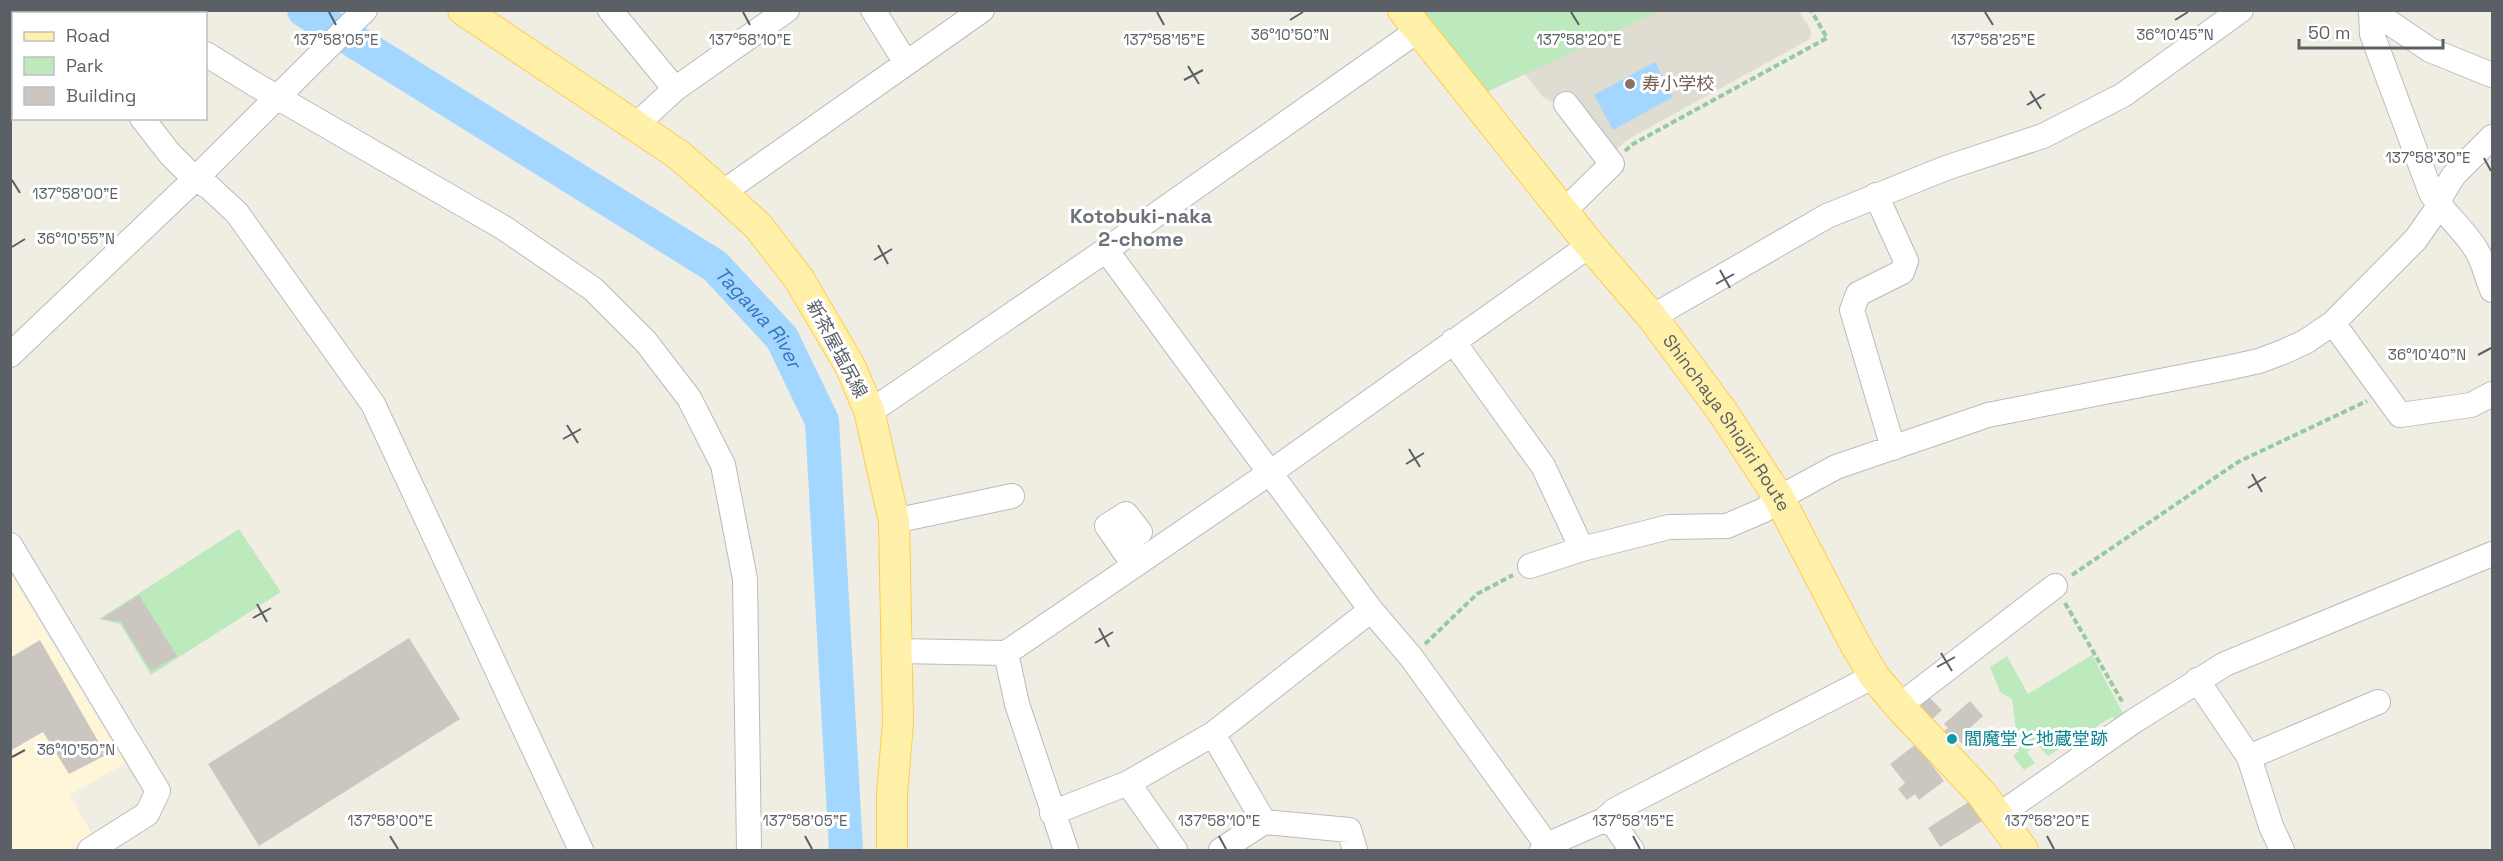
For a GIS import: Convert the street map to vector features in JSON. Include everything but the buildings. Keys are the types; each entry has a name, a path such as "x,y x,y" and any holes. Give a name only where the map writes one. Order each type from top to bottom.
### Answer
{"main road":[{"name":"新茶屋塩尻線","path":"463,10 679,155 758,226 799,279 850,366 869,410 894,520 898,723 892,794 892,850"},
{"name":"Shinchaya Shiojiri Route","path":"1410,21 1590,245 1652,317 1722,411 1779,498 1874,676 1999,815 2023,850"}],"street":[{"path":"10,355 195,179 365,10"},
{"path":"610,10 675,89"},
{"path":"636,125 675,89 787,10"},
{"path":"873,10 906,63"},
{"path":"722,193 982,10"},
{"path":"1652,317 1827,216 1946,168 2043,136 2123,94 2241,10"},
{"path":"2371,11 2430,50 2493,75"},
{"path":"2371,11 2372,34 2431,193 2439,206 2458,225 2478,252 2492,290"},
{"path":"880,405 1106,250 1410,21"},
{"path":"207,54 285,90 504,228 593,289 646,342 689,398 723,465 745,579 749,850"},
{"path":"1564,211 1612,164 1566,104"},
{"path":"144,120 170,154 195,179 208,187 237,213 373,404 581,850"},
{"path":"1530,566 1582,549 1669,527 1727,526 1764,510 1779,498 1836,467 1988,415 2259,361 2305,342 2333,323 2416,239 2439,206 2442,194 2454,175 2493,137"},
{"path":"1876,195 1906,261 1902,272 1858,294 1852,310 1893,448"},
{"path":"897,651 1006,653 1270,472 1590,245"},
{"path":"1106,250 1371,610 1411,657 1545,848 1604,820 1615,810 1874,676"},
{"path":"2333,323 2400,415 2471,405 2493,394"},
{"path":"1453,340 1543,466 1582,549"},
{"path":"894,520 1012,496"},
{"path":"10,545 158,791 147,814 90,850"},
{"path":"1999,815 2134,721 2225,664 2493,554"},
{"path":"1899,706 2055,586"},
{"path":"1053,813 1128,783 1214,734 1371,610"},
{"path":"1006,653 1017,704 1066,850"},
{"path":"2197,680 2248,757 2271,826 2282,850"},
{"path":"2248,757 2378,702"},
{"path":"1214,734 1264,822"},
{"path":"1128,783 1175,850"},
{"path":"1604,820 1615,826 1632,850"},
{"path":"1221,850 1264,822 1349,830 1355,850"}],"path":[{"path":"1612,164 1633,144 1827,38 1811,10"},
{"path":"2134,721 2055,586 2238,462 2384,393"},
{"path":"1411,657 1477,594 1530,566"}],"shaded area":[{"name":"寿小学校","path":"1798,10 1811,30 1810,39 1625,141 1614,152 1609,150 1576,95 1559,105 1543,97 1525,74 1478,96 1414,11"},
{"path":"10,573 125,763 70,795 93,836 68,850 11,850"}],"green space":[{"path":"1414,11 1659,11 1478,96"},
{"path":"239,529 281,592 151,675 120,624 99,619"},
{"path":"2092,655 2127,721 2119,725 2112,717 2048,756 2037,744 2027,752 2035,763 2024,770 2013,756 2019,751 2010,743 2017,737 2012,699 2000,692 1990,667 2007,656 2028,694"}],"water":[{"path":"1655,62 1673,97 1613,130 1594,95"}],"waterway":[{"name":"Tagawa River","path":"304,10 715,266 782,338 822,421 846,850"}],"place":[{"name":"寿小学校","path":"1630,84"},
{"name":"閻魔堂と地蔵堂跡","path":"1952,739"}],"district":[{"name":"Kotobuki-naka 2-chome","path":"1141,228"}]}
